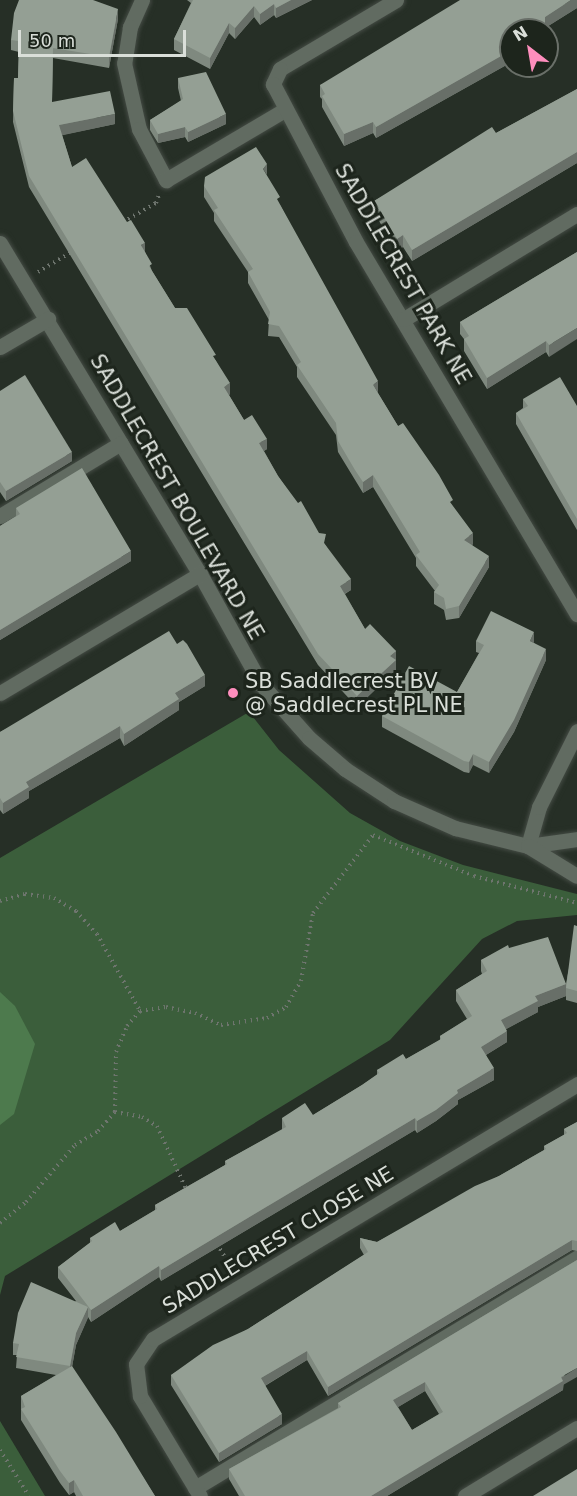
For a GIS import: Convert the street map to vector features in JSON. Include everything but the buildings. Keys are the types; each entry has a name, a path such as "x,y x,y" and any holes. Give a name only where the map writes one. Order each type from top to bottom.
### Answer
{"street":[{"path":"142,0 130,27 124,63 139,129 166,180 286,109"},
{"name":"SADDLECREST PARK NE","path":"396,0 280,69 273,84 356,242 404,319 577,614"},
{"path":"404,319 577,214"},
{"name":"SADDLECREST BOULEVARD NE","path":"0,243 200,574 261,684 309,738 345,769 394,801 446,824 493,840 528,846 577,839"},
{"path":"0,347 48,320"},
{"path":"0,516 121,443"},
{"path":"0,693 200,574"},
{"path":"528,846 539,807 577,731"},
{"name":"SADDLECREST BOULEVARD NE","path":"528,846 577,876"},
{"name":"SADDLECREST CLOSE NE","path":"197,1492 140,1396 136,1364 153,1339 577,1084"},
{"path":"197,1492 577,1258"},
{"path":"465,1496 577,1428"}],"path":[{"path":"116,226 156,203 166,180"},
{"path":"24,280 75,249"},
{"path":"0,1223 26,1202 75,1145 98,1131 115,1112 116,1052 127,1026 140,1011 166,1007 195,1013 222,1025 267,1017 286,1007 301,981 313,913 373,835 474,876 577,903"},
{"path":"0,901 26,894 54,898 76,911 97,934 140,1011"},
{"path":"115,1112 142,1117 157,1126 191,1198"},
{"path":"214,1238 242,1287"},
{"path":"0,1450 29,1496"}],"shaded area":[{"path":"249,712 279,750 350,813 400,841 463,865 577,894 577,915 517,921 482,939 390,1040 5,1276 0,1295 0,858"},
{"path":"0,992 15,1006 35,1044 14,1114 0,1125"},
{"path":"0,1421 45,1496 0,1496"}],"place":[{"name":"SB Saddlecrest BV @ Saddlecrest PL NE","path":"233,693"}]}
